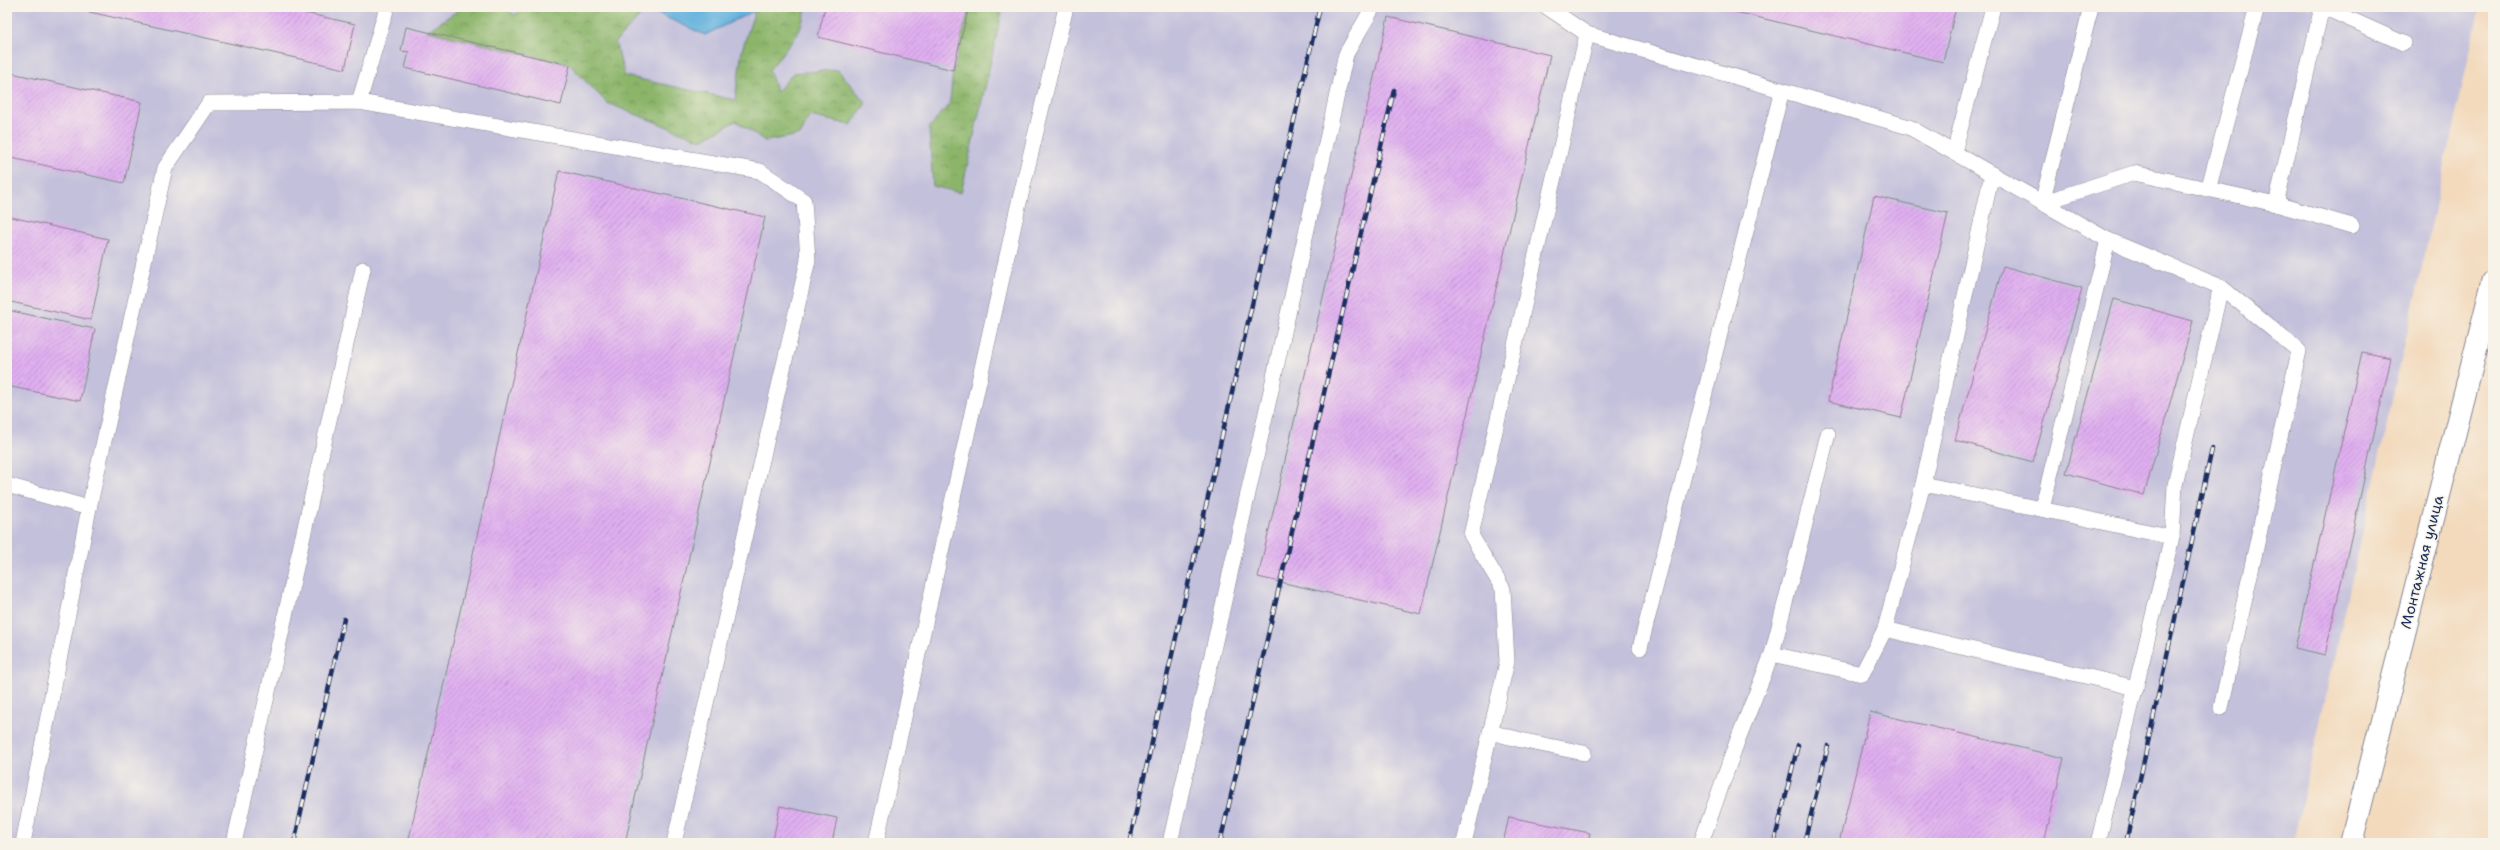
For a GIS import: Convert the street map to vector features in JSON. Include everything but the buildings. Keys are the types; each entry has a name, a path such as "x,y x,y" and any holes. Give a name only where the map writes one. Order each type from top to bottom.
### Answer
{"street":[{"name":"Монтажная улица","path":"2351,843 2493,282"}],"lane":[{"path":"359,102 387,7"},
{"path":"876,843 1016,219 1066,7"},
{"path":"1170,843 1346,54 1373,7"},
{"path":"1547,7 1587,34 1909,127 2108,240 2221,287 2299,351 2221,708"},
{"path":"1954,152 1993,7"},
{"path":"2042,202 2091,7"},
{"path":"2208,190 2257,7"},
{"path":"2276,204 2322,7 2403,43"},
{"path":"1464,843 1507,662 1504,589 1471,535 1587,34"},
{"path":"1640,648 1782,90"},
{"path":"23,843 89,508 165,168 210,103 359,102 760,171 804,201 808,260 674,843"},
{"path":"2042,202 2134,173 2276,204 2352,226"},
{"path":"1772,654 1862,674 1885,629 1923,484 1992,174"},
{"path":"2042,509 2108,240"},
{"path":"234,843 363,269"},
{"path":"2098,843 2172,537 2174,485 2221,287"},
{"path":"1701,843 1738,739 1772,654 1828,434"},
{"path":"1923,484 2172,537"},
{"path":"7,485 89,508"},
{"path":"1885,629 2136,688"},
{"path":"1490,732 1584,753"}],"shaded area":[{"path":"7,7 2480,7 2293,843 7,843"}],"green space":[{"path":"463,7 503,7 515,15 525,7 643,7 646,10 615,42 625,76 735,100 742,50 756,7 807,7 798,34 769,70 777,92 793,73 838,70 866,103 851,125 810,116 800,135 765,141 736,121 701,140 607,103 570,65 427,31"},
{"path":"969,7 1003,7 961,193 933,186 929,128 950,103 953,70"}],"water":[{"path":"643,7 756,7 754,11 705,35"}],"railway":[{"path":"1129,843 1320,7"},
{"path":"1220,843 1394,90"},
{"path":"2126,843 2212,449"},
{"path":"294,843 344,619"},
{"path":"1774,843 1798,745"},
{"path":"1804,843 1828,746"}]}
